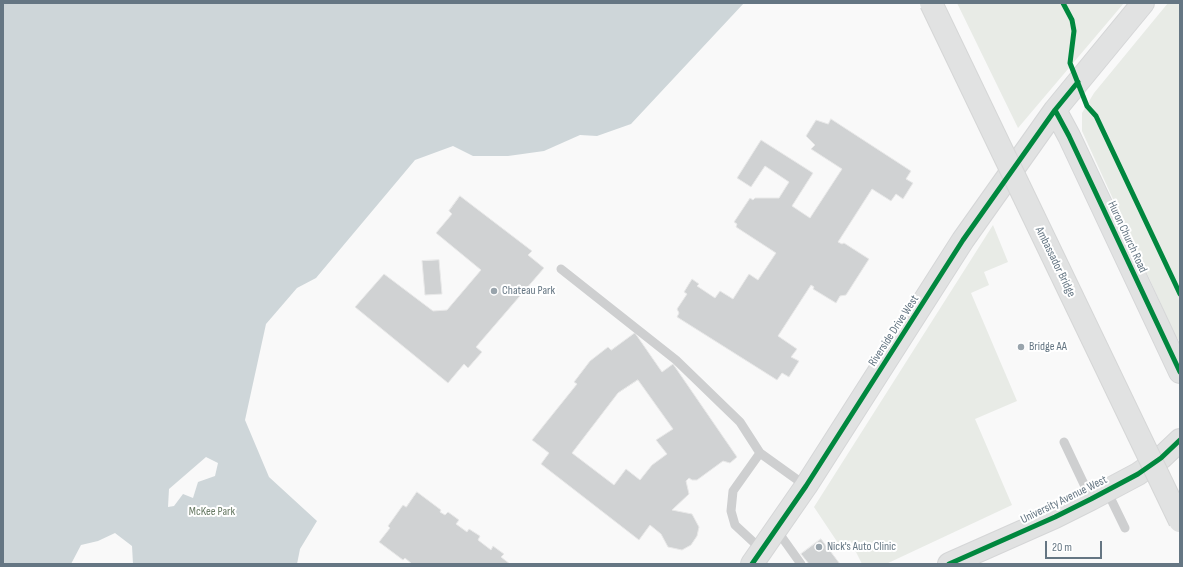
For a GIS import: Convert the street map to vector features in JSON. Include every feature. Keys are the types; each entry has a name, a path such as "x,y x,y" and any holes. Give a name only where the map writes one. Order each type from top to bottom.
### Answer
{"main road":[{"name":"Ambassador Bridge","path":"931,3 1180,521"},
{"name":"Riverside Drive West","path":"757,557 806,486 964,240 1055,110 1143,3"},
{"name":"Huron Church Road","path":"1055,110 1069,136 1180,372"},
{"name":"University Avenue West","path":"949,564 1099,495 1138,474 1161,458 1180,440"}],"lane":[{"path":"561,269 676,360 740,422 760,453 806,486"},
{"path":"1064,442 1099,495 1125,528"},
{"path":"757,557 735,525 731,511 733,491 760,453"},
{"path":"776,529 801,564"}],"shaded area":[{"path":"3,3 744,3 631,124 597,136 580,135 544,151 508,156 473,156 453,146 415,160 316,278 297,288 266,324 245,420 269,477 317,521 300,549 297,564 3,564"},
{"path":"957,3 1124,3 1018,128"},
{"path":"1168,3 1180,3 1180,342 1175,335 1082,131 1082,113 1094,93"},
{"path":"993,225 1008,262 984,272 989,285 971,293 1017,401 975,419 1012,505 886,564 862,564 850,540 840,546 814,507"}],"pier":[{"path":"206,457 218,463 215,476 198,482 193,498 183,494 174,506 168,507 169,489"},
{"path":"115,533 132,546 133,564 71,564 81,545 98,541"}],"building":[{"path":"831,119 911,171 906,179 913,183 903,199 896,194 891,201 872,189 838,242 842,244 844,243 869,259 846,295 840,296 836,303 813,289 814,287 811,285 778,336 797,349 791,357 799,361 789,377 782,373 777,380 677,317 679,313 677,309 687,294 684,292 692,279 699,284 697,286 715,298 720,291 733,299 749,274 758,280 776,253 736,227 737,224 734,222 750,198 753,200 755,198 779,198 789,182 765,166 751,187 737,178 761,140 813,173 792,206 810,218 842,169 811,149 815,145 806,136 816,120 828,124"},
{"name":"Chateau Park","path":"460,196 532,251 528,255 544,268 476,347 482,352 468,368 464,364 448,383 355,307 384,274 433,311 447,310 481,270 436,233 452,214 449,211"},
{"path":"439,260 442,294 425,295 422,261"},
{"path":"635,333 662,372 673,364 737,457 730,463 723,461 697,480 692,480 689,478 686,481 689,494 672,510 692,514 699,527 697,536 691,545 682,550 668,547 661,534 650,525 639,540 541,464 549,453 532,440 577,384 574,382 590,361 608,347 611,350","holes":["638,380 673,429 656,440 667,454 652,465 640,480 626,469 614,485 572,453 618,393"]},
{"path":"417,492 441,510 440,512 445,515 448,512 459,520 456,524 467,532 469,529 480,536 478,540 491,550 493,546 504,554 501,557 510,564 412,564 405,558 403,560 379,542 390,528 388,526 403,505 406,507"},
{"name":"Nick's Auto Clinic","path":"821,539 840,564 809,564 801,554"}],"cycle path":[{"path":"1063,3 1072,20 1074,31 1070,63 1087,106 1096,116 1180,294"},
{"path":"752,564 806,486 963,240 1055,110 1078,82"},
{"path":"1055,110 1069,136 1180,372"},
{"path":"949,564 1055,517 1138,474 1161,458 1180,440"}],"place":[{"name":"Chateau Park","path":"494,291"},
{"name":"Bridge AA","path":"1021,347"},
{"name":"Nick's Auto Clinic","path":"819,547"}],"park label":[{"name":"McKee Park","path":"212,512"}]}
